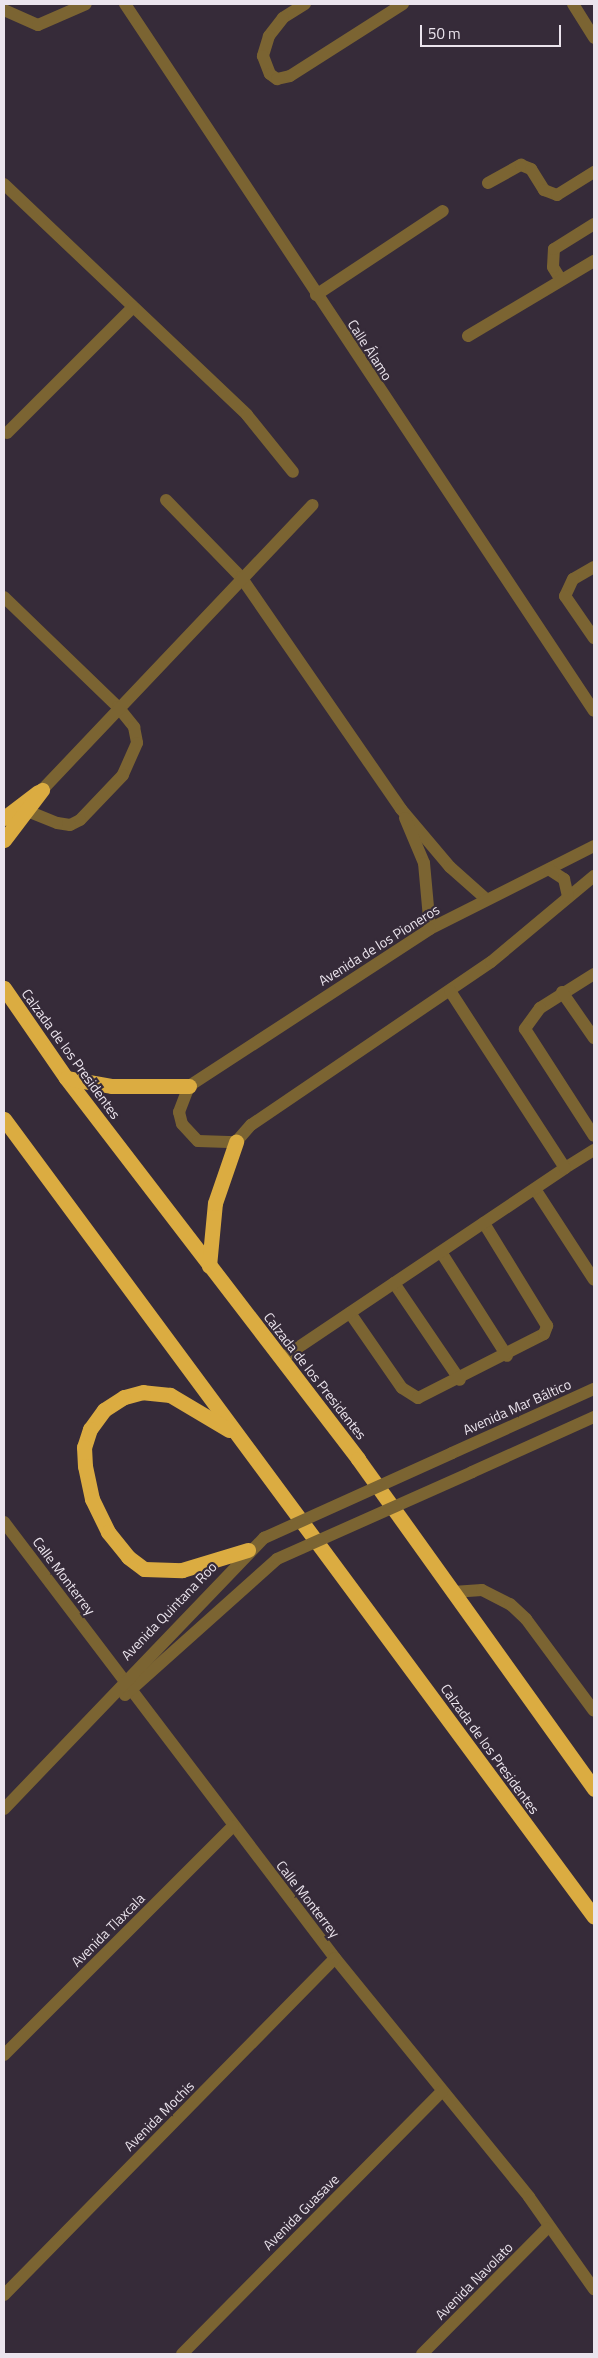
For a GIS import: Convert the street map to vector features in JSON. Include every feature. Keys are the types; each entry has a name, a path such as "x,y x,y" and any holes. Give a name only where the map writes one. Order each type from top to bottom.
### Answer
{"highway":[{"path":"4,840 28,811 42,790"},
{"path":"4,818 42,790"},
{"name":"Calzada de los Presidentes","path":"4,988 66,1078 281,1359 453,1592 594,1789"},
{"path":"66,1078 112,1086 189,1086"},
{"name":"Calzada de los Presidentes","path":"4,1118 594,1917"},
{"path":"209,1266 215,1203 236,1142"},
{"path":"239,1437 192,1404 170,1394 144,1392 124,1397 104,1410 84,1447 85,1466 92,1499 108,1532 128,1557 144,1568 182,1570 248,1550"}],"street":[{"path":"4,10 38,25 86,4"},
{"name":"Calle Álamo","path":"124,4 594,710"},
{"path":"305,4 283,18 269,36 263,56 270,74 277,79 290,76 402,4"},
{"path":"572,4 594,38"},
{"path":"488,183 521,165 530,169 544,190 557,194 594,172"},
{"path":"4,184 247,415 293,472"},
{"path":"316,295 442,212"},
{"path":"561,280 553,267 554,249 594,224"},
{"path":"468,336 594,260"},
{"path":"5,432 133,307"},
{"path":"166,500 241,577 401,809 450,867 486,899"},
{"path":"42,790 241,577 312,505"},
{"path":"594,567 573,579 565,596 594,638"},
{"path":"4,597 118,707 134,727 135,755 91,813 70,825 28,811"},
{"path":"401,809 424,863 430,929"},
{"name":"Avenida de los Pioneros","path":"189,1086 430,929 486,899 550,870 594,846"},
{"path":"550,870 564,879 568,897"},
{"path":"189,1086 179,1112 188,1134 211,1143 236,1142 251,1125 450,991 594,876"},
{"path":"594,974 562,992 540,1008 525,1029 594,1136"},
{"path":"450,991 565,1168"},
{"path":"562,992 594,1038"},
{"path":"281,1359 594,1150"},
{"path":"535,1189 594,1280"},
{"path":"350,1313 412,1396 423,1397 507,1356 547,1328 484,1223"},
{"path":"440,1252 507,1356"},
{"path":"394,1283 460,1380"},
{"name":"Avenida Mar Báltico","path":"264,1538 594,1389"},
{"name":"Avenida Quintana Roo","path":"4,1809 101,1709 277,1559 594,1417"},
{"name":"Calle Monterrey","path":"5,1526 335,1958 529,2197 547,2228 594,2289"},
{"name":"Avenida Quintana Roo","path":"128,1685 248,1550 264,1538"},
{"path":"453,1592 482,1590 510,1604 526,1619 594,1712"},
{"name":"Avenida Tlaxcala","path":"4,2055 233,1826"},
{"name":"Avenida Mochis","path":"4,2295 335,1958"},
{"name":"Avenida Guasave","path":"182,2354 442,2091"},
{"name":"Avenida Navolato","path":"422,2354 547,2228"}]}
